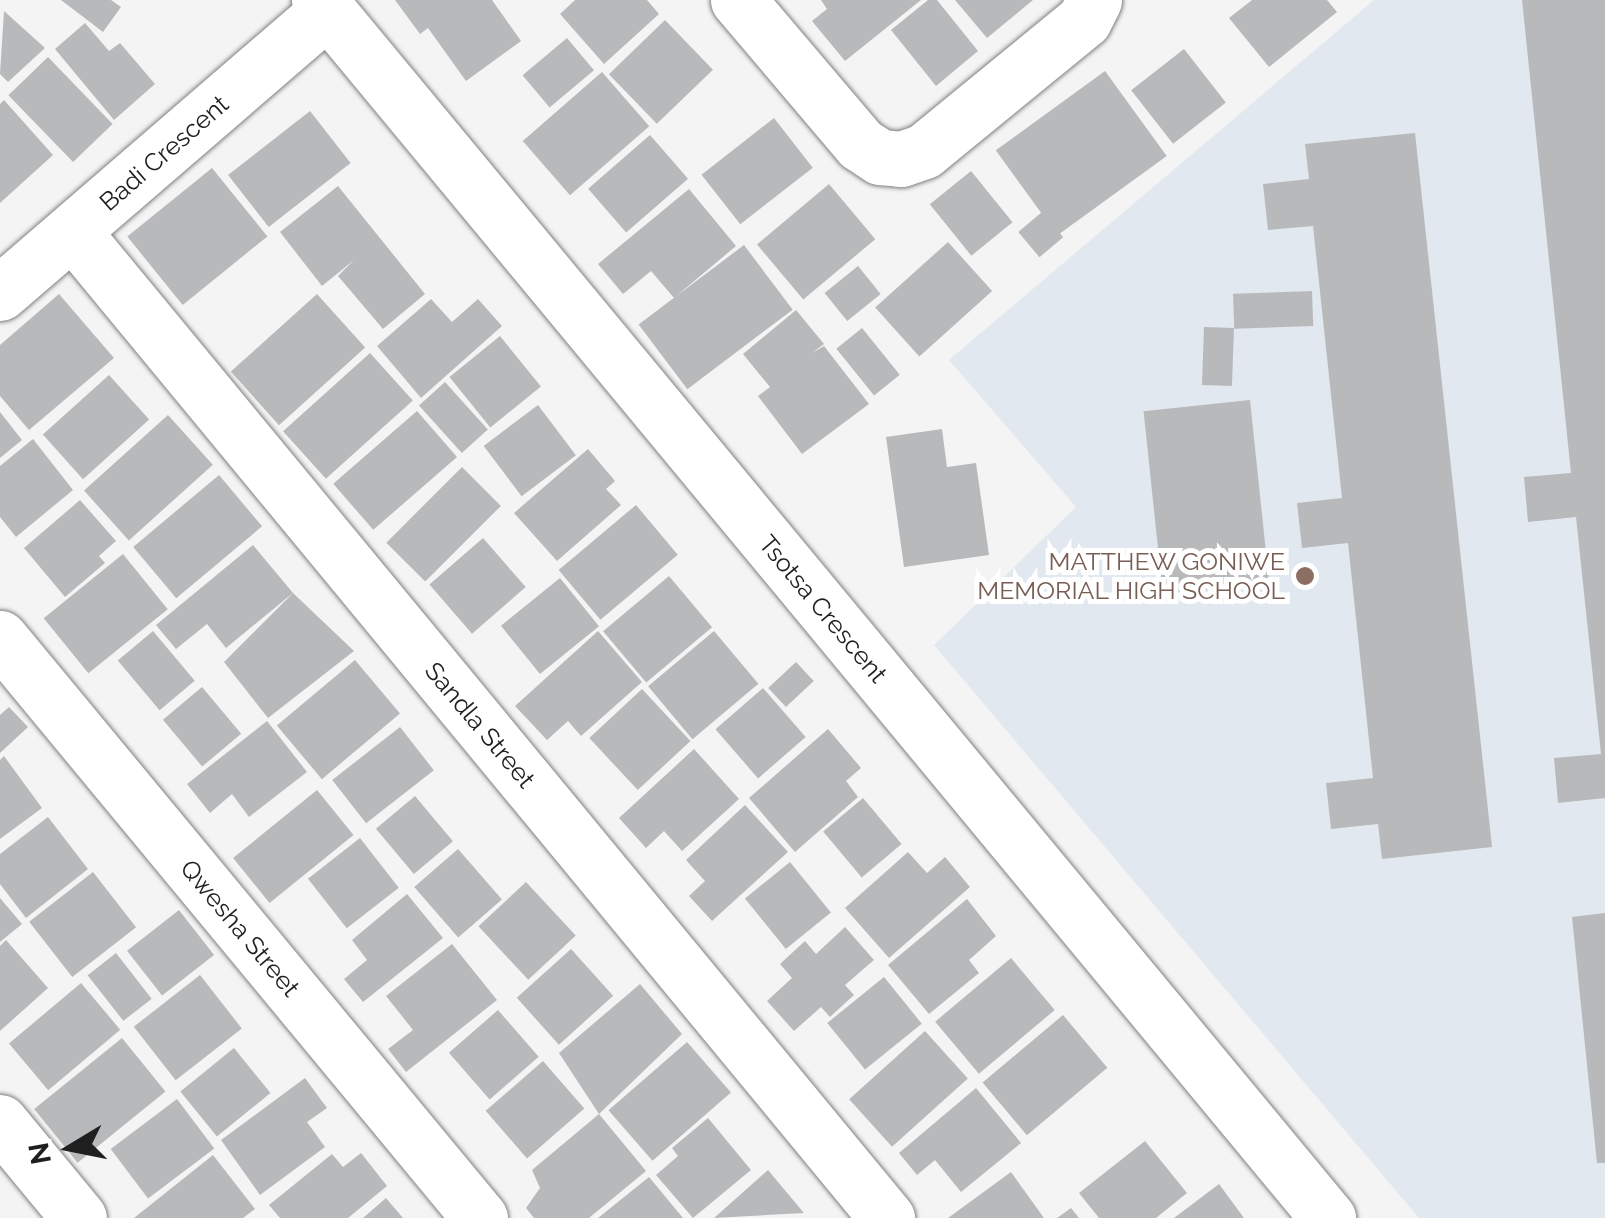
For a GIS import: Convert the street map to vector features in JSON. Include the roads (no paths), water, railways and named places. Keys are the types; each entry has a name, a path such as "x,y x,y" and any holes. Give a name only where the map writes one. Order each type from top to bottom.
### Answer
{"street":[{"path":"738,0 860,144 880,157 901,159 924,151 1084,20 1094,0"},
{"name":"Badi Crescent","path":"0,292 323,6"},
{"name":"Tsotsa Crescent","path":"323,6 1328,1218"},
{"name":"Sandla Street","path":"72,232 887,1218"},
{"name":"Qwesha Street","path":"0,638 480,1218"},
{"path":"0,1122 80,1218"}],"place":[{"name":"MATTHEW GONIWE MEMORIAL HIGH SCHOOL","path":"1305,576"}]}
